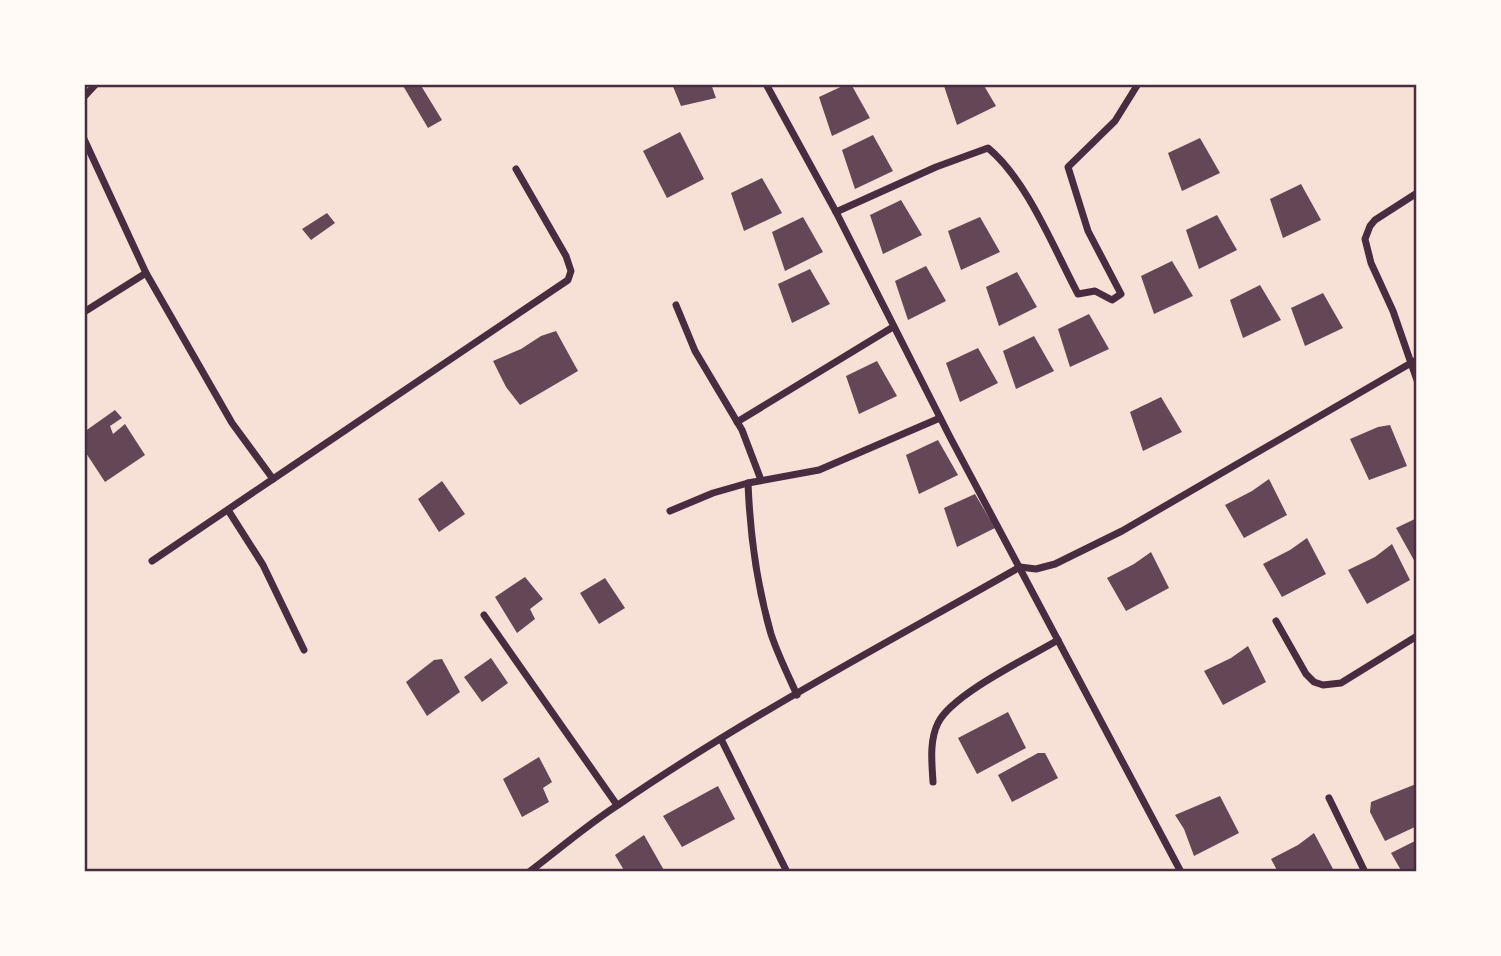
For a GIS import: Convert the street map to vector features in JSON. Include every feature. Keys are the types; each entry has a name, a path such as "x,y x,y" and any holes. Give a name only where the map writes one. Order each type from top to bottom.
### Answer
{"street":[{"path":"84,97 96,84"},
{"path":"766,84 836,212 940,418 1181,872"},
{"path":"836,212 936,167 988,148 1004,163 1024,193 1078,294 1096,291 1112,300 1121,293 1088,231 1068,167 1115,121 1138,84"},
{"path":"84,139 146,272 232,423 273,479"},
{"path":"152,561 568,280 570,271 566,256 516,169"},
{"path":"1417,193 1375,220 1365,239 1371,264 1414,361 1417,380"},
{"path":"84,312 146,272"},
{"path":"676,305 695,351 737,422 761,480"},
{"path":"737,422 893,327"},
{"path":"529,872 617,805 797,695 1020,567 1036,569 1055,565 1122,531 1414,361"},
{"path":"670,511 713,493 748,483 819,470 940,418"},
{"path":"748,483 753,541 763,598 772,636 797,695"},
{"path":"228,510 263,565 304,650"},
{"path":"484,615 617,805"},
{"path":"1276,621 1306,674 1314,682 1323,685 1341,683 1417,636"},
{"path":"933,782 935,731 938,722 952,705 1058,640"},
{"path":"721,739 787,872"},
{"path":"1329,798 1365,872"}],"building":[{"path":"402,84 420,84 442,120 428,128"},
{"path":"672,84 711,84 716,98 681,106"},
{"path":"851,84 870,118 832,136 819,97"},
{"path":"983,84 996,106 957,125 944,86"},
{"path":"680,132 704,179 667,198 643,151"},
{"path":"873,135 893,171 855,189 842,150"},
{"path":"1200,138 1220,173 1182,191 1168,153"},
{"path":"762,178 782,213 744,231 731,193"},
{"path":"1301,184 1321,220 1283,238 1270,199"},
{"path":"901,200 922,235 883,254 870,215"},
{"path":"327,213 335,223 311,240 302,229"},
{"path":"1217,215 1237,250 1199,269 1186,230"},
{"path":"803,217 823,252 785,271 772,232"},
{"path":"980,217 1000,252 961,270 948,231"},
{"path":"1172,261 1193,296 1154,314 1141,276"},
{"path":"926,266 946,301 908,320 895,281"},
{"path":"810,269 830,304 792,323 778,284"},
{"path":"1017,272 1037,307 999,326 986,287"},
{"path":"1260,285 1281,320 1243,338 1230,300"},
{"path":"1323,293 1343,328 1305,346 1291,308"},
{"path":"1089,314 1109,349 1070,367 1058,329"},
{"path":"556,331 578,371 520,405 506,387 493,361"},
{"path":"1034,336 1054,371 1016,389 1003,351"},
{"path":"978,348 998,383 960,402 946,363"},
{"path":"877,361 897,396 859,414 846,376"},
{"path":"1161,397 1182,432 1143,451 1130,412"},
{"path":"115,410 122,418 110,426 113,434 125,424 145,455 105,482 84,450 84,432"},
{"path":"1390,425 1407,466 1369,480 1350,439"},
{"path":"938,440 958,475 919,494 906,455"},
{"path":"1269,479 1287,515 1244,538 1225,505"},
{"path":"442,481 465,514 439,532 418,499"},
{"path":"975,494 995,528 957,547 944,508"},
{"path":"1417,518 1417,561 1415,562 1396,528"},
{"path":"1307,538 1326,574 1282,597 1263,564"},
{"path":"1392,544 1410,580 1367,604 1348,570 1375,557"},
{"path":"1151,552 1169,588 1126,611 1107,578"},
{"path":"525,577 543,599 530,609 535,619 517,633 495,597"},
{"path":"605,578 625,608 599,624 580,593"},
{"path":"1248,646 1266,682 1223,705 1204,671"},
{"path":"491,658 508,683 482,702 464,677"},
{"path":"442,659 460,692 427,716 406,682 434,660"},
{"path":"1008,712 1026,748 977,774 958,738"},
{"path":"1038,753 1045,753 1058,778 1012,802 998,775"},
{"path":"539,757 552,782 543,788 549,802 522,817 503,779"},
{"path":"1416,784 1417,826 1385,841 1370,812 1371,802"},
{"path":"718,786 735,819 682,847 663,816"},
{"path":"1220,796 1239,833 1194,856 1184,829 1175,815"},
{"path":"1314,833 1333,869 1328,872 1278,872 1271,859"},
{"path":"644,835 665,872 625,872 615,855"},
{"path":"1417,840 1417,872 1402,872 1391,853"}]}
